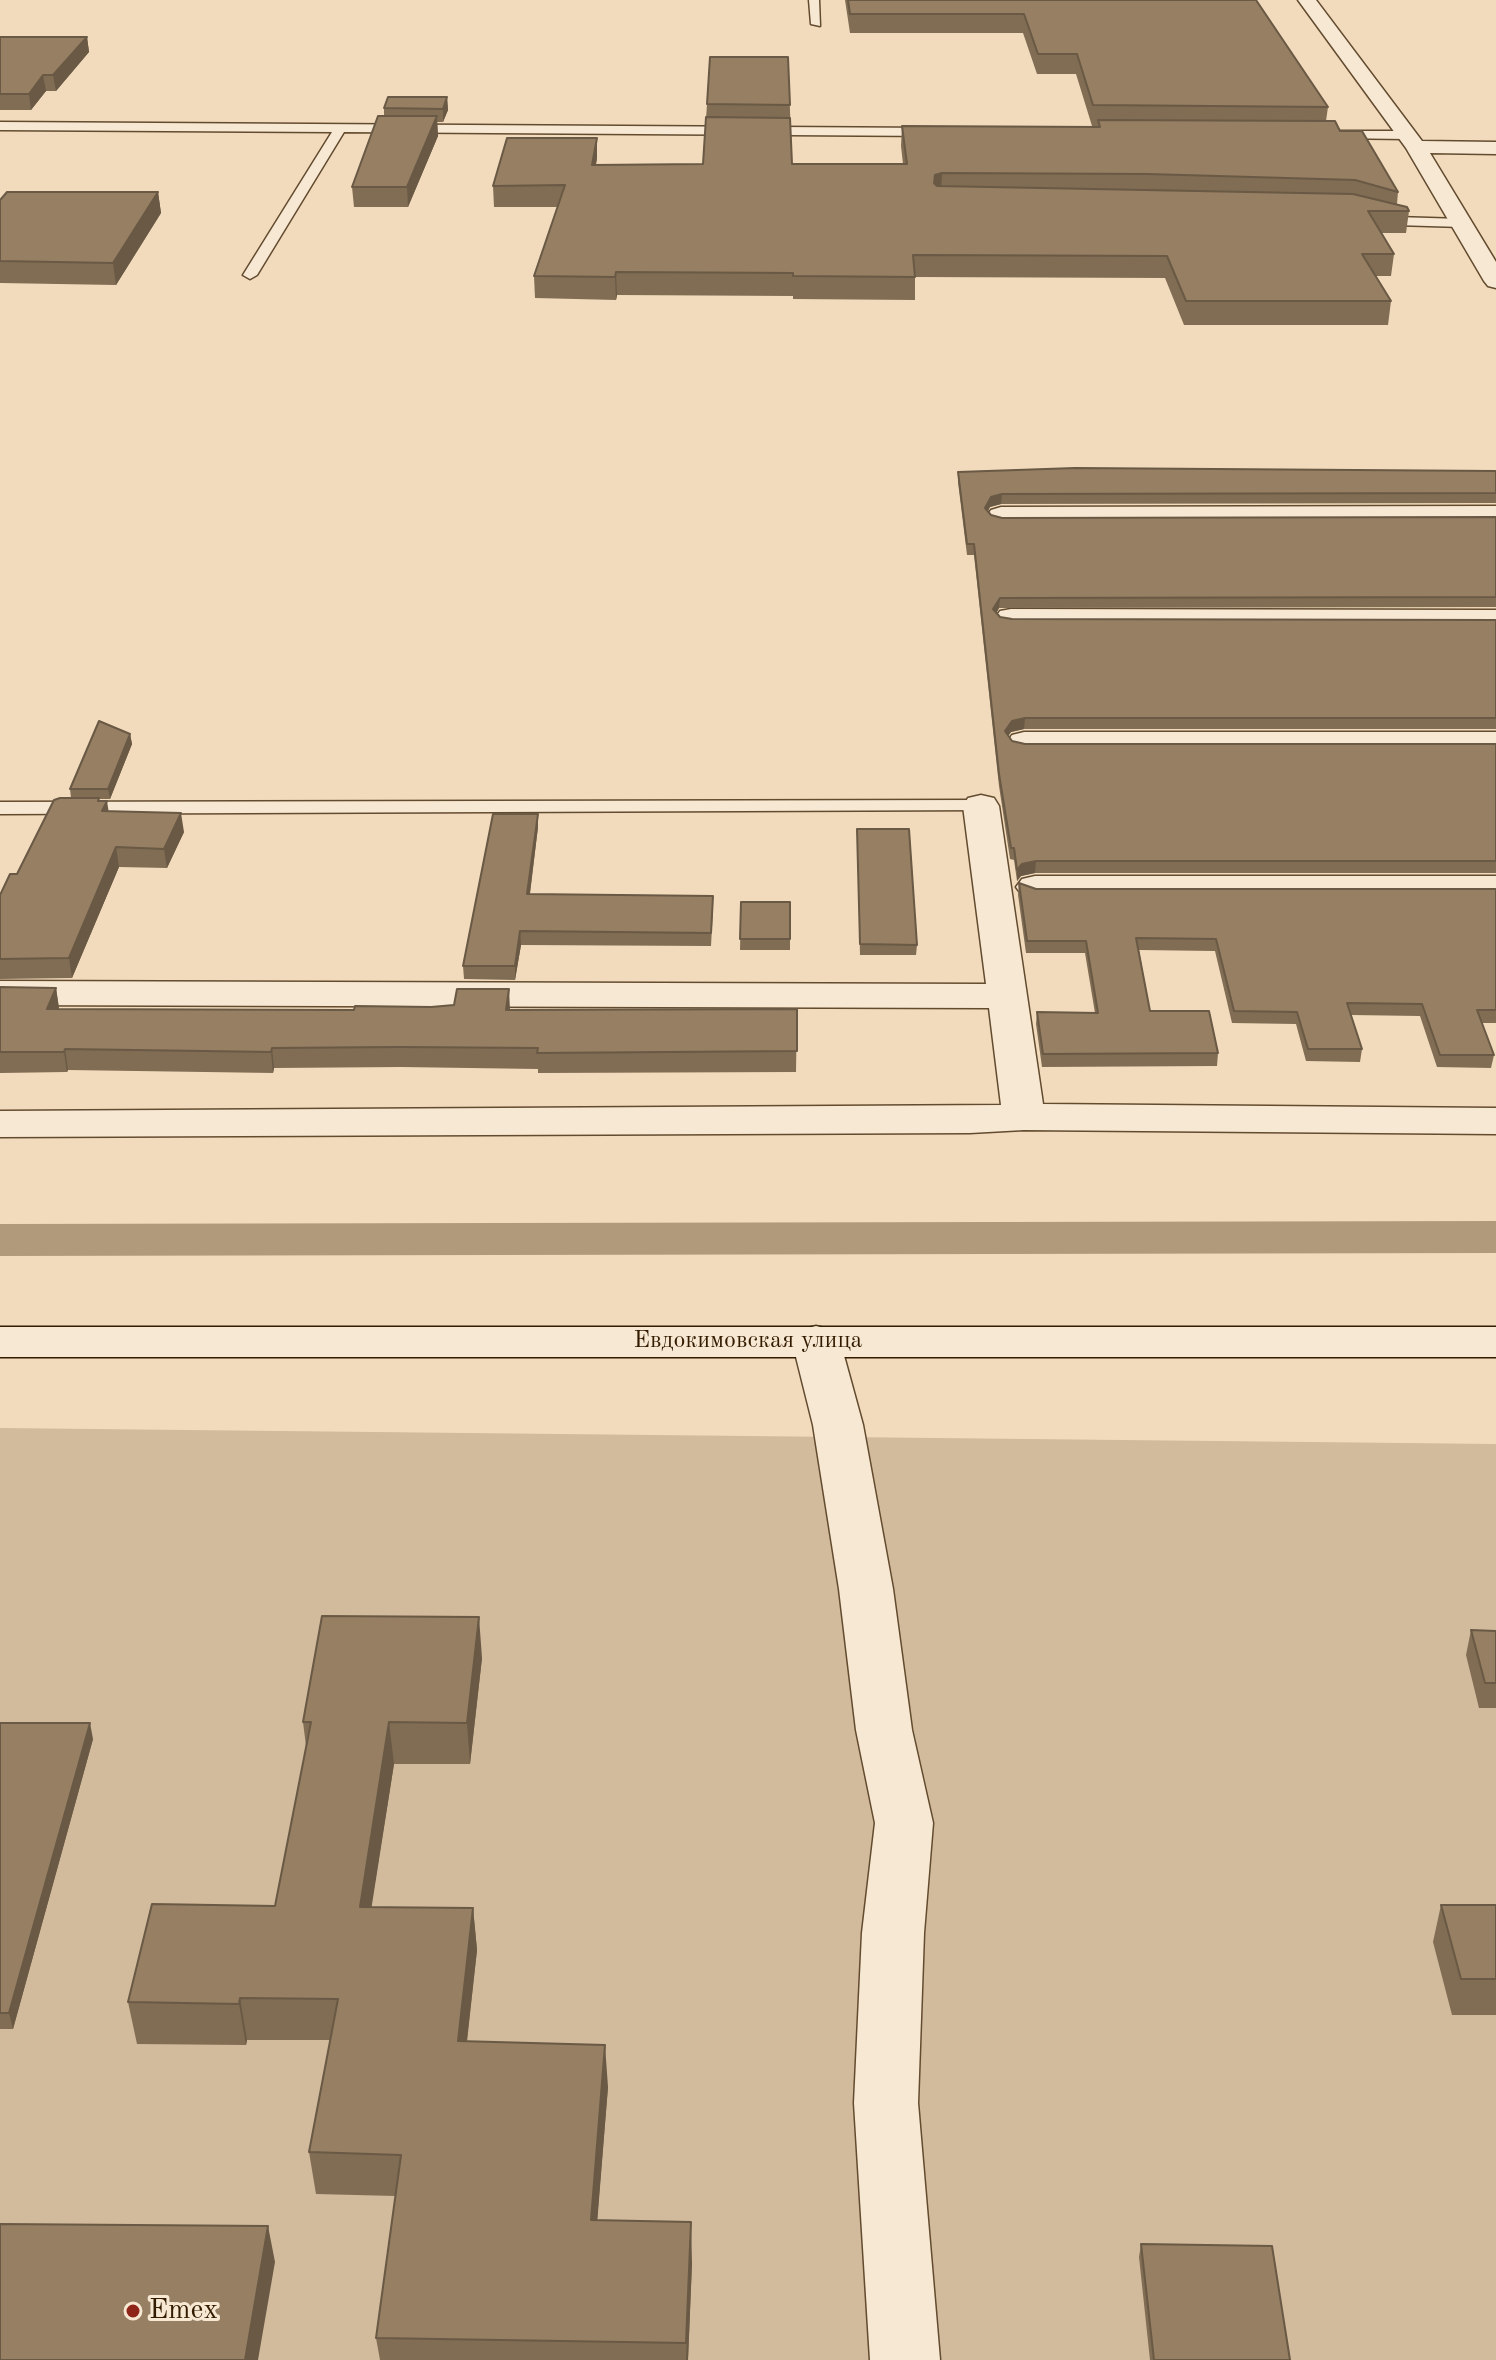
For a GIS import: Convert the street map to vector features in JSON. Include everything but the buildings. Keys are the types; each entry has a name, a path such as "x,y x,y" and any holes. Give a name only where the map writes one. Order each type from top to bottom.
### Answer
{"street":[{"path":"1307,0 1411,141 1496,281"},
{"path":"1411,141 1496,148"},
{"path":"1001,516 1496,515"},
{"path":"1011,618 1496,619"},
{"path":"1024,742 1496,742"},
{"path":"981,806 1024,1117"},
{"path":"1035,887 1496,887"},
{"path":"0,993 1008,996"},
{"path":"0,1124 970,1120 1024,1117 1496,1121"},
{"path":"816,1341 838,1425 866,1589 884,1730 904,1823 893,1933 886,2103 905,2360"},
{"name":"Евдокимовская улица","path":"0,1342 1496,1342"}],"lane":[{"path":"814,0 816,24"},
{"path":"0,126 945,132"},
{"path":"250,275 340,128"},
{"path":"1311,134 1411,141"},
{"path":"1366,212 1395,221 1462,223"},
{"path":"0,808 981,806"}],"shaded area":[{"path":"0,1428 1496,1444 1496,2360 0,2360"}],"waterway":[{"path":"0,1240 1496,1237"}],"place":[{"name":"Emex","path":"133,2311"}]}
